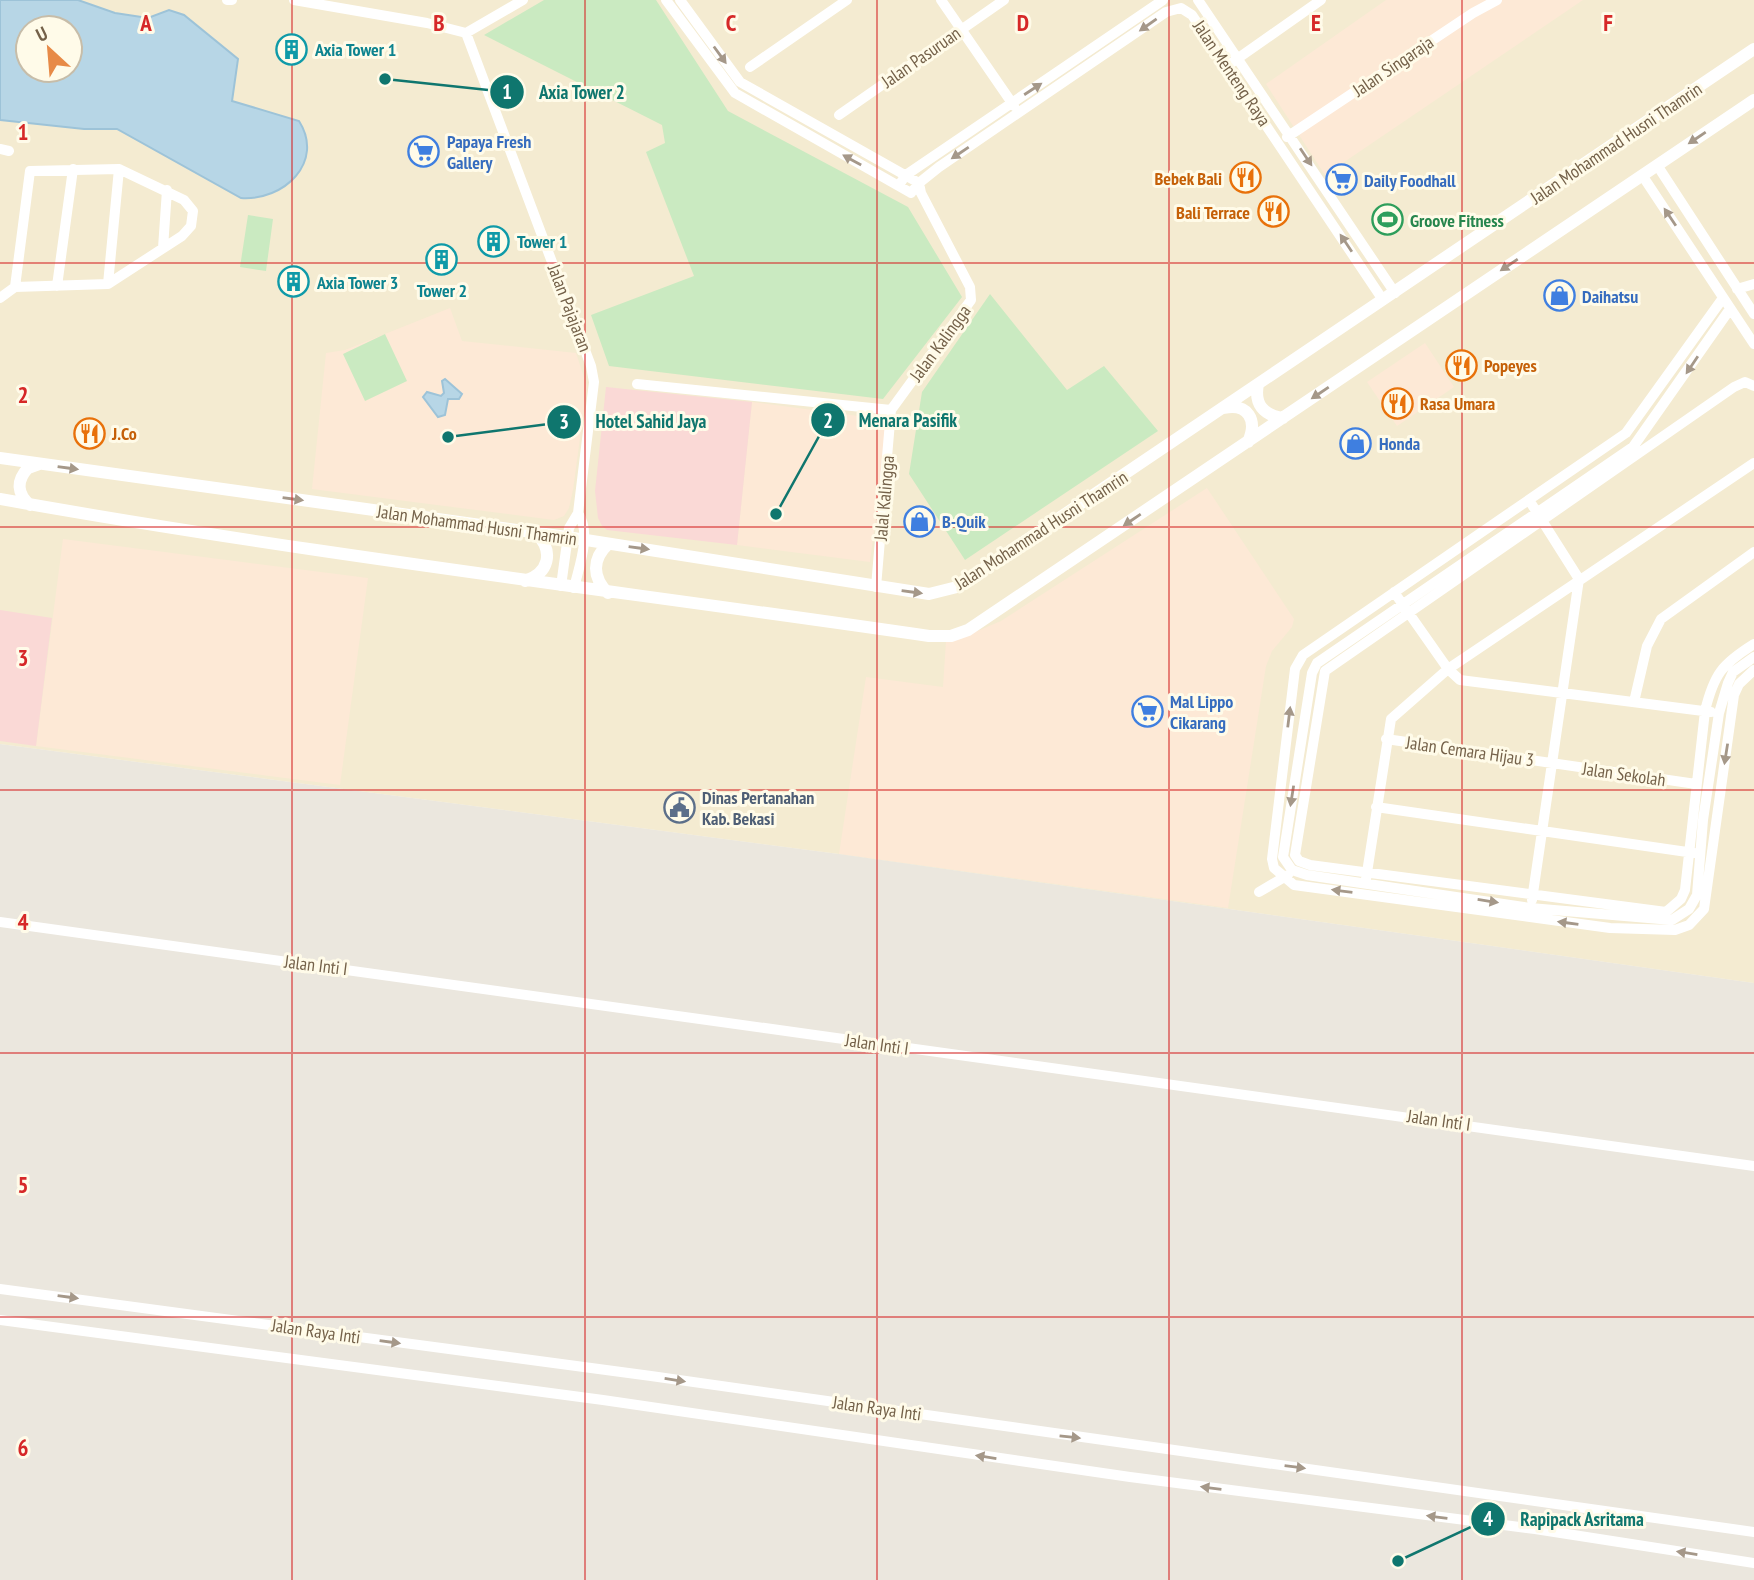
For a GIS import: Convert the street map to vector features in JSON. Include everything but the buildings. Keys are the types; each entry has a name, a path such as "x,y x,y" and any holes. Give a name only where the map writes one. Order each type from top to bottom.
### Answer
{"street":[{"path":"227,0 232,0"},
{"path":"294,0 414,20 466,33 523,0"},
{"path":"666,0 735,93 899,185 919,191"},
{"path":"680,0 740,82 906,175 919,191"},
{"path":"750,67 847,0"},
{"path":"941,0 1019,114"},
{"name":"Jalan Pasuruan","path":"839,115 1004,0"},
{"path":"899,185 906,175 1163,0"},
{"name":"Jalan Menteng Raya","path":"1198,0 1291,134 1395,293"},
{"path":"1227,66 1321,0"},
{"name":"Jalan Singaraja","path":"1278,143 1473,13 1497,0"},
{"name":"Jalan Menteng Raya","path":"919,191 1019,114 1166,12 1181,8 1192,15 1383,300"},
{"name":"Jalan Pajajaran","path":"466,33 591,366 594,382 578,513 567,537 568,587"},
{"name":"Jalan Mohammad Husni Thamrin","path":"0,458 567,537 929,594 957,587 1754,49"},
{"path":"0,499 608,593 751,609 929,636 951,636 968,630 1754,100"},
{"path":"1657,165 1737,289 1749,298 1754,314"},
{"path":"0,298 15,287 108,284 182,236 194,219 189,204 167,190 119,169 35,169 28,174 15,287"},
{"path":"57,286 73,169"},
{"path":"108,284 119,169"},
{"path":"1642,175 1754,344"},
{"path":"163,248 167,190"},
{"name":"Jalan Kalingga","path":"891,410 971,300 970,287 919,191"},
{"path":"1695,254 1709,246"},
{"path":"1737,289 1754,284"},
{"path":"1723,298 1626,433 1303,655 1296,668 1272,859 1274,868 1283,879 1294,885 1530,908 1611,922 1672,920 1689,909 1697,895 1703,820 1719,713 1733,672 1754,657"},
{"path":"1639,447 1730,309"},
{"path":"1754,386 1745,382 1734,387 1639,447 1406,608 1317,663 1311,673 1283,857 1292,870 1307,875 1366,878 1532,895 1666,912 1681,899 1685,890 1705,711 1720,668 1754,644"},
{"path":"637,384 891,410"},
{"path":"1258,384 1258,404 1272,417 1283,418"},
{"path":"1224,408 1235,405 1246,410 1252,419 1253,430 1248,442"},
{"name":"Jalal Kalingga","path":"876,587 891,410"},
{"path":"1366,878 1391,719 1448,669 1754,463"},
{"path":"30,505 20,492 22,475 28,468 44,464"},
{"path":"1529,500 1579,579 1530,908"},
{"name":"Jalan Pajajaran","path":"568,587 584,540 582,520 578,513"},
{"path":"525,581 535,578 547,562 548,551 537,534"},
{"path":"608,544 597,559 595,568 601,586 608,593"},
{"path":"1634,702 1647,646 1661,619 1754,552"},
{"path":"1394,592 1448,669 1460,680 1731,716"},
{"path":"1299,861 1295,845 1325,671 1406,608"},
{"path":"1299,861 1457,902 1675,930 1689,925 1704,909 1734,695 1739,684 1754,670"},
{"name":"Jalan Cemara Hijau 3","path":"1386,738 1553,764"},
{"name":"Jalan Sekolah","path":"1553,764 1696,784"},
{"path":"1376,807 1700,854"},
{"path":"1703,820 1715,823"},
{"path":"1259,892 1283,879 1299,861"},
{"name":"Jalan Inti I","path":"0,922 1076,1073 1476,1125 1754,1166"},
{"name":"Jalan Raya Inti","path":"0,1289 629,1373 1754,1532"},
{"name":"Jalan Raya Inti","path":"0,1320 603,1400 1130,1477 1535,1529 1754,1563"}],"shaded area":[{"path":"0,0 1754,0 1754,983 839,854 0,744"},
{"path":"1386,0 1583,0 1325,175 1266,84"},
{"path":"450,308 462,341 576,353 587,386 573,490 569,508 564,516 554,520 312,489 326,353 345,350"},
{"path":"1425,343 1454,387 1397,426 1367,382"},
{"path":"606,387 752,402 737,545 607,530 602,526 598,518 595,491"},
{"path":"752,402 888,420 870,562 737,545"},
{"path":"1207,488 1294,619 1292,627 1272,651 1266,666 1228,908 839,854 866,677 943,687 946,641 961,638 1001,621"},
{"path":"63,539 368,578 340,785 36,746"},
{"path":"0,610 52,618 36,746 0,741"},
{"path":"0,744 839,854 1754,983 1754,1580 0,1580"}],"green space":[{"path":"544,0 656,0 728,111 908,207 962,297 883,399 609,366 591,315 694,276 646,152 665,143 662,125 484,35"},
{"path":"248,215 273,219 266,271 240,267"},
{"path":"990,294 1067,390 1104,366 1158,431 965,560 909,474 922,392"},
{"path":"385,334 407,381 365,401 343,354"}],"water":[{"path":"0,0 78,0 115,13 148,18 169,10 184,15 238,59 232,101 299,121 306,136 307,151 296,176 285,186 272,193 241,198 117,129 84,129 0,120"},
{"path":"445,379 462,394 459,399 448,399 445,415 438,417 423,397 427,392 441,396 444,393 442,381"}],"place":[{"name":"Axia Tower 1","path":"292,49"},
{"name":"Axia Tower 2","path":"385,79"},
{"name":"Papaya Fresh Gallery","path":"424,151"},
{"name":"Bebek Bali","path":"1245,178"},
{"name":"Daily Foodhall","path":"1341,180"},
{"name":"Bali Terrace","path":"1273,212"},
{"name":"Groove Fitness","path":"1387,220"},
{"name":"Tower 1","path":"494,241"},
{"name":"Tower 2","path":"442,260"},
{"name":"Axia Tower 3","path":"294,282"},
{"name":"Daihatsu","path":"1559,296"},
{"name":"Popeyes","path":"1461,365"},
{"name":"Rasa Umara","path":"1397,403"},
{"name":"J.Co","path":"89,433"},
{"name":"Hotel Sahid Jaya","path":"448,437"},
{"name":"Honda","path":"1356,443"},
{"name":"Menara Pasifik","path":"776,514"},
{"name":"B-Quik","path":"919,521"},
{"name":"Mal Lippo Cikarang","path":"1147,711"},
{"name":"Dinas Pertanahan Kab. Bekasi","path":"679,807"},
{"name":"Rapipack Asritama","path":"1398,1561"}]}
